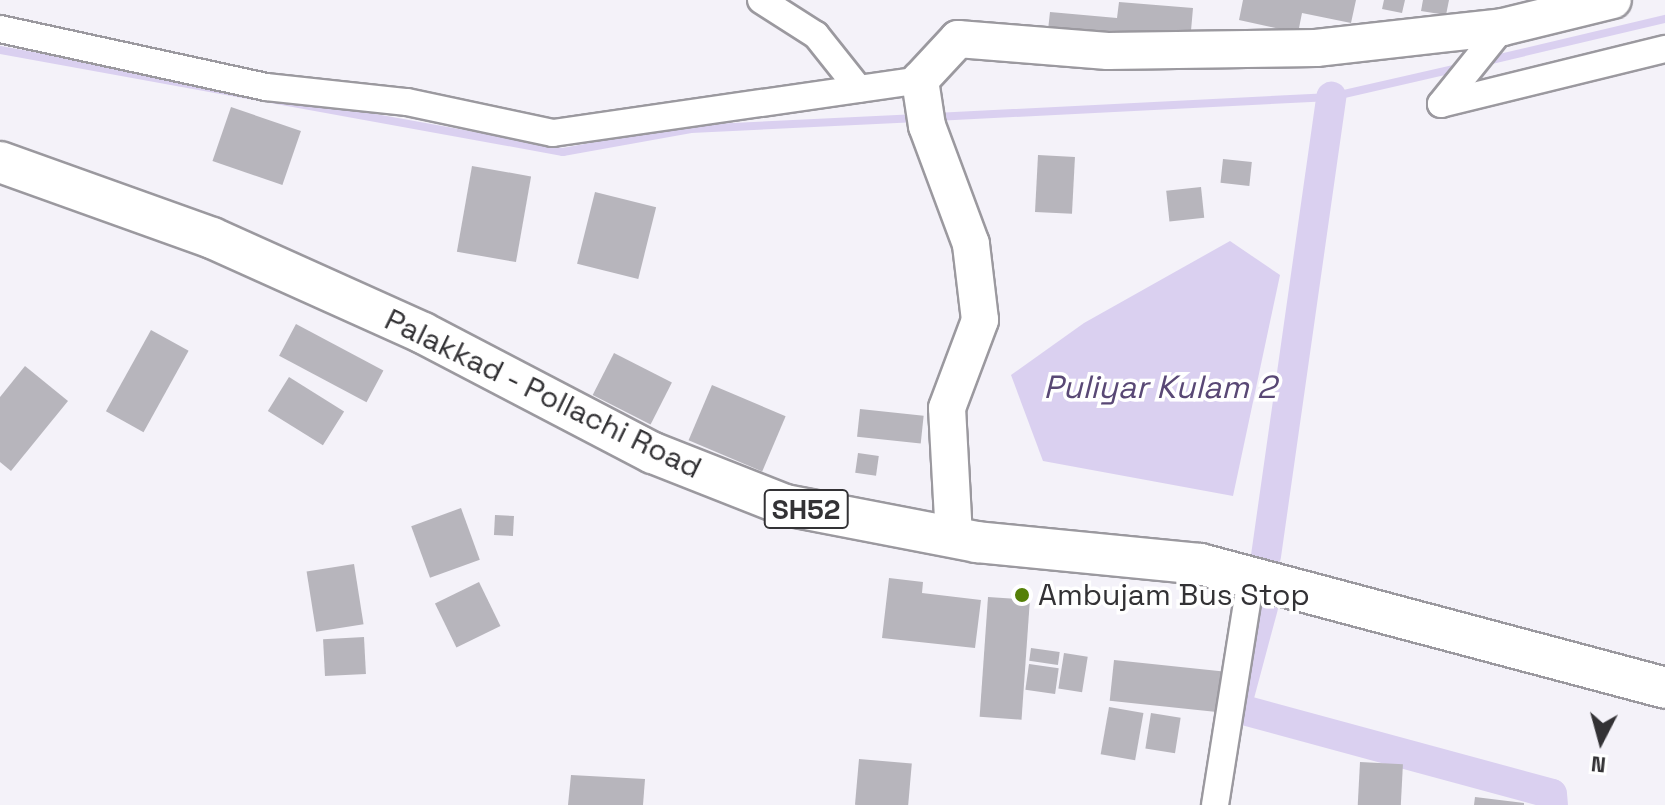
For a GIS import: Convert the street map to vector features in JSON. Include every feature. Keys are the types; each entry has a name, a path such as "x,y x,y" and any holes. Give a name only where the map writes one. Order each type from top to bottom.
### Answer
{"main road":[{"name":"Palakkad - Pollachi Road","path":"0,162 212,238 423,333 653,453 785,505 954,537 1200,564 1665,688"}],"street":[{"path":"761,0 816,35 859,89"},
{"path":"0,29 266,87 407,102 553,133 920,80 958,39 1108,51 1316,48 1503,27 1613,0"},
{"path":"1503,27 1441,104 1665,49"},
{"path":"920,80 927,126 971,244 980,320 947,408 954,537"},
{"path":"1215,805 1251,578"}],"water":[{"name":"Puliyar Kulam 2","path":"1230,241 1280,275 1233,496 1043,461 1011,375 1084,323"}],"building":[{"path":"1243,0 1356,0 1351,23 1302,13 1298,33 1239,20"},
{"path":"1384,0 1405,0 1402,13 1382,9"},
{"path":"1423,0 1449,0 1446,15 1421,11"},
{"path":"1119,2 1193,8 1190,42 1048,30 1050,12 1117,18"},
{"path":"231,107 301,131 282,185 212,161"},
{"path":"1038,155 1075,157 1072,214 1035,212"},
{"path":"1223,159 1252,162 1249,186 1220,183"},
{"path":"472,166 531,176 516,262 457,252"},
{"path":"1201,187 1204,218 1169,221 1166,191"},
{"path":"595,192 656,207 638,279 577,264"},
{"path":"296,324 383,370 367,402 279,356"},
{"path":"151,330 189,351 144,432 106,411"},
{"path":"614,353 672,383 651,424 593,395"},
{"path":"25,366 68,401 11,471 0,462 0,397"},
{"path":"289,377 344,411 323,445 268,411"},
{"path":"712,385 786,416 762,471 689,440"},
{"path":"860,409 924,416 921,444 857,437"},
{"path":"858,453 879,456 876,476 855,473"},
{"path":"461,508 480,560 430,578 411,526"},
{"path":"495,515 514,516 513,536 494,535"},
{"path":"354,564 364,624 316,632 307,572"},
{"path":"889,578 923,582 922,593 981,600 975,648 882,638"},
{"path":"479,582 500,626 456,648 435,603"},
{"path":"988,597 1030,600 1022,720 980,717"},
{"path":"364,637 366,674 325,676 323,639"},
{"path":"1031,648 1060,652 1058,665 1029,661"},
{"path":"1064,653 1088,657 1082,692 1058,689"},
{"path":"1114,660 1223,671 1219,712 1110,701"},
{"path":"1029,664 1059,668 1055,694 1025,690"},
{"path":"1109,707 1143,713 1135,760 1101,754"},
{"path":"1151,713 1181,718 1175,753 1145,749"},
{"path":"859,759 912,764 908,805 855,805"},
{"path":"1360,762 1403,764 1401,805 1358,805"},
{"path":"571,775 645,779 643,805 568,805"},
{"path":"1475,797 1524,803 1524,805 1474,805"}],"waterway":[{"path":"1487,61 1665,19"},
{"path":"0,50 563,152 691,129 918,118"},
{"path":"935,117 1331,97 1462,67"},
{"path":"1266,556 1331,97"},
{"path":"1263,607 1236,708 1552,794 1553,805"}],"place":[{"name":"Ambujam Bus Stop","path":"1022,595"}]}
